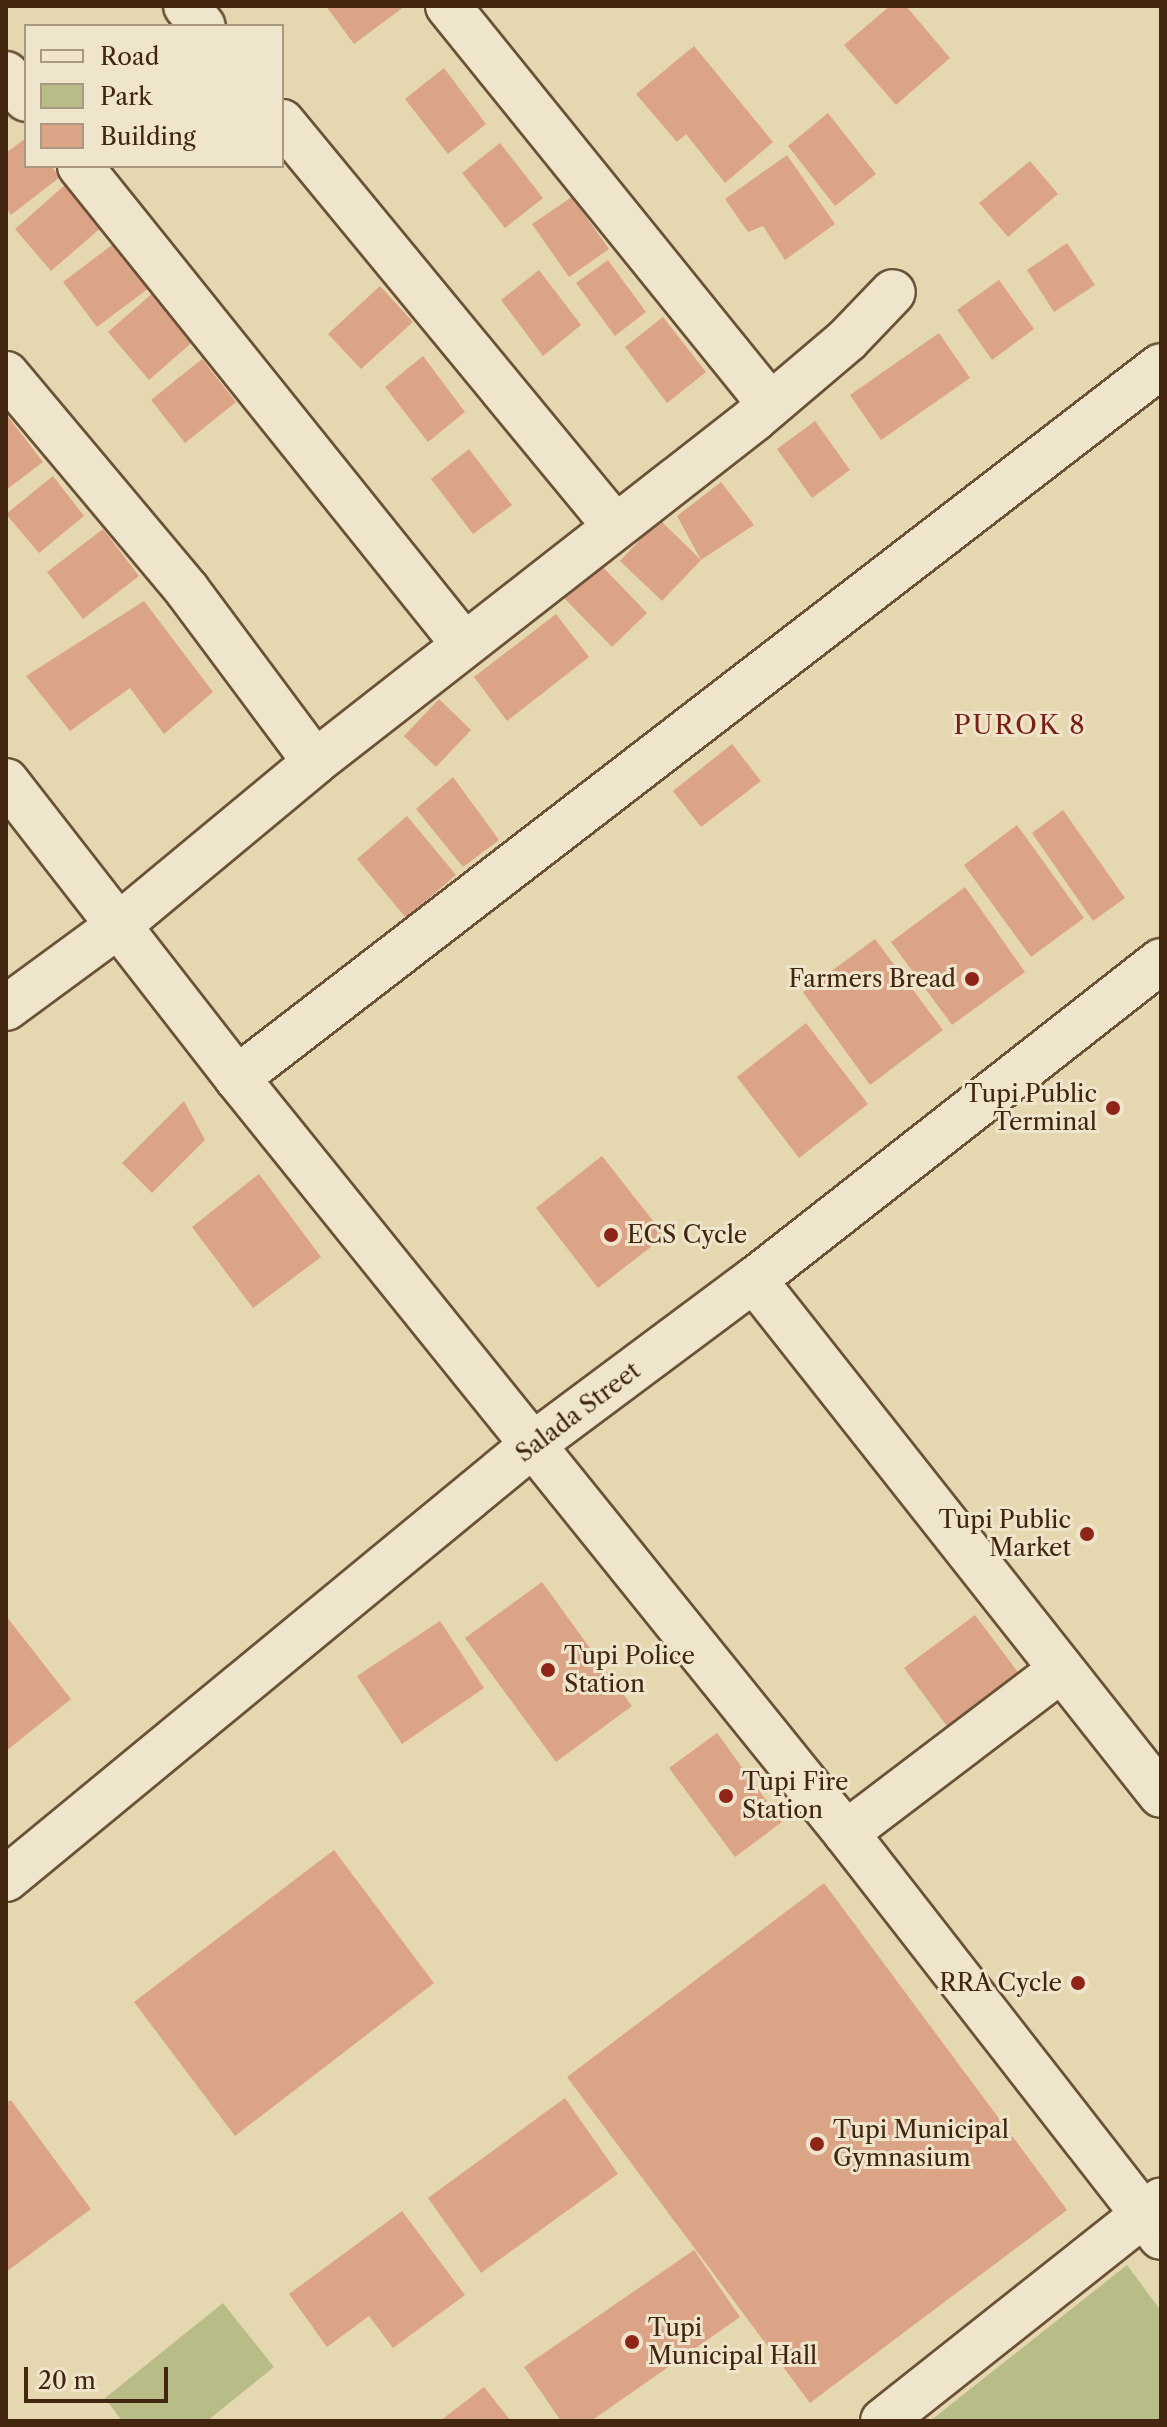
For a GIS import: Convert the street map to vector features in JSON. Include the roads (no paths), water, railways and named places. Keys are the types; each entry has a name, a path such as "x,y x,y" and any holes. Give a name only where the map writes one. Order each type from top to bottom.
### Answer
{"street":[{"path":"186,6 201,24"},
{"path":"448,6 769,403"},
{"path":"6,74 24,96"},
{"path":"284,124 615,526"},
{"path":"82,168 463,643"},
{"path":"6,1008 119,925 463,643 769,403 847,340 893,292"},
{"path":"237,1078 1161,366"},
{"path":"6,374 187,590 315,762"},
{"path":"6,781 237,1078 535,1443 1155,2218 883,2421"},
{"name":"Salada Street","path":"6,1879 535,1443 754,1280 1161,961"},
{"path":"754,1280 1161,1795"},
{"path":"846,1833 1061,1670"}],"place":[{"name":"Farmers Bread","path":"972,979"},
{"name":"Tupi Public Terminal","path":"1113,1108"},
{"name":"ECS Cycle","path":"611,1235"},
{"name":"Tupi Public Market","path":"1087,1534"},
{"name":"Tupi Police Station","path":"548,1670"},
{"name":"Tupi Fire Station","path":"726,1796"},
{"name":"RRA Cycle","path":"1078,1983"},
{"name":"Tupi Municipal Gymnasium","path":"817,2144"},
{"name":"Tupi Municipal Hall","path":"632,2342"}],"district":[{"name":"PUROK 8","path":"1020,726"}]}
